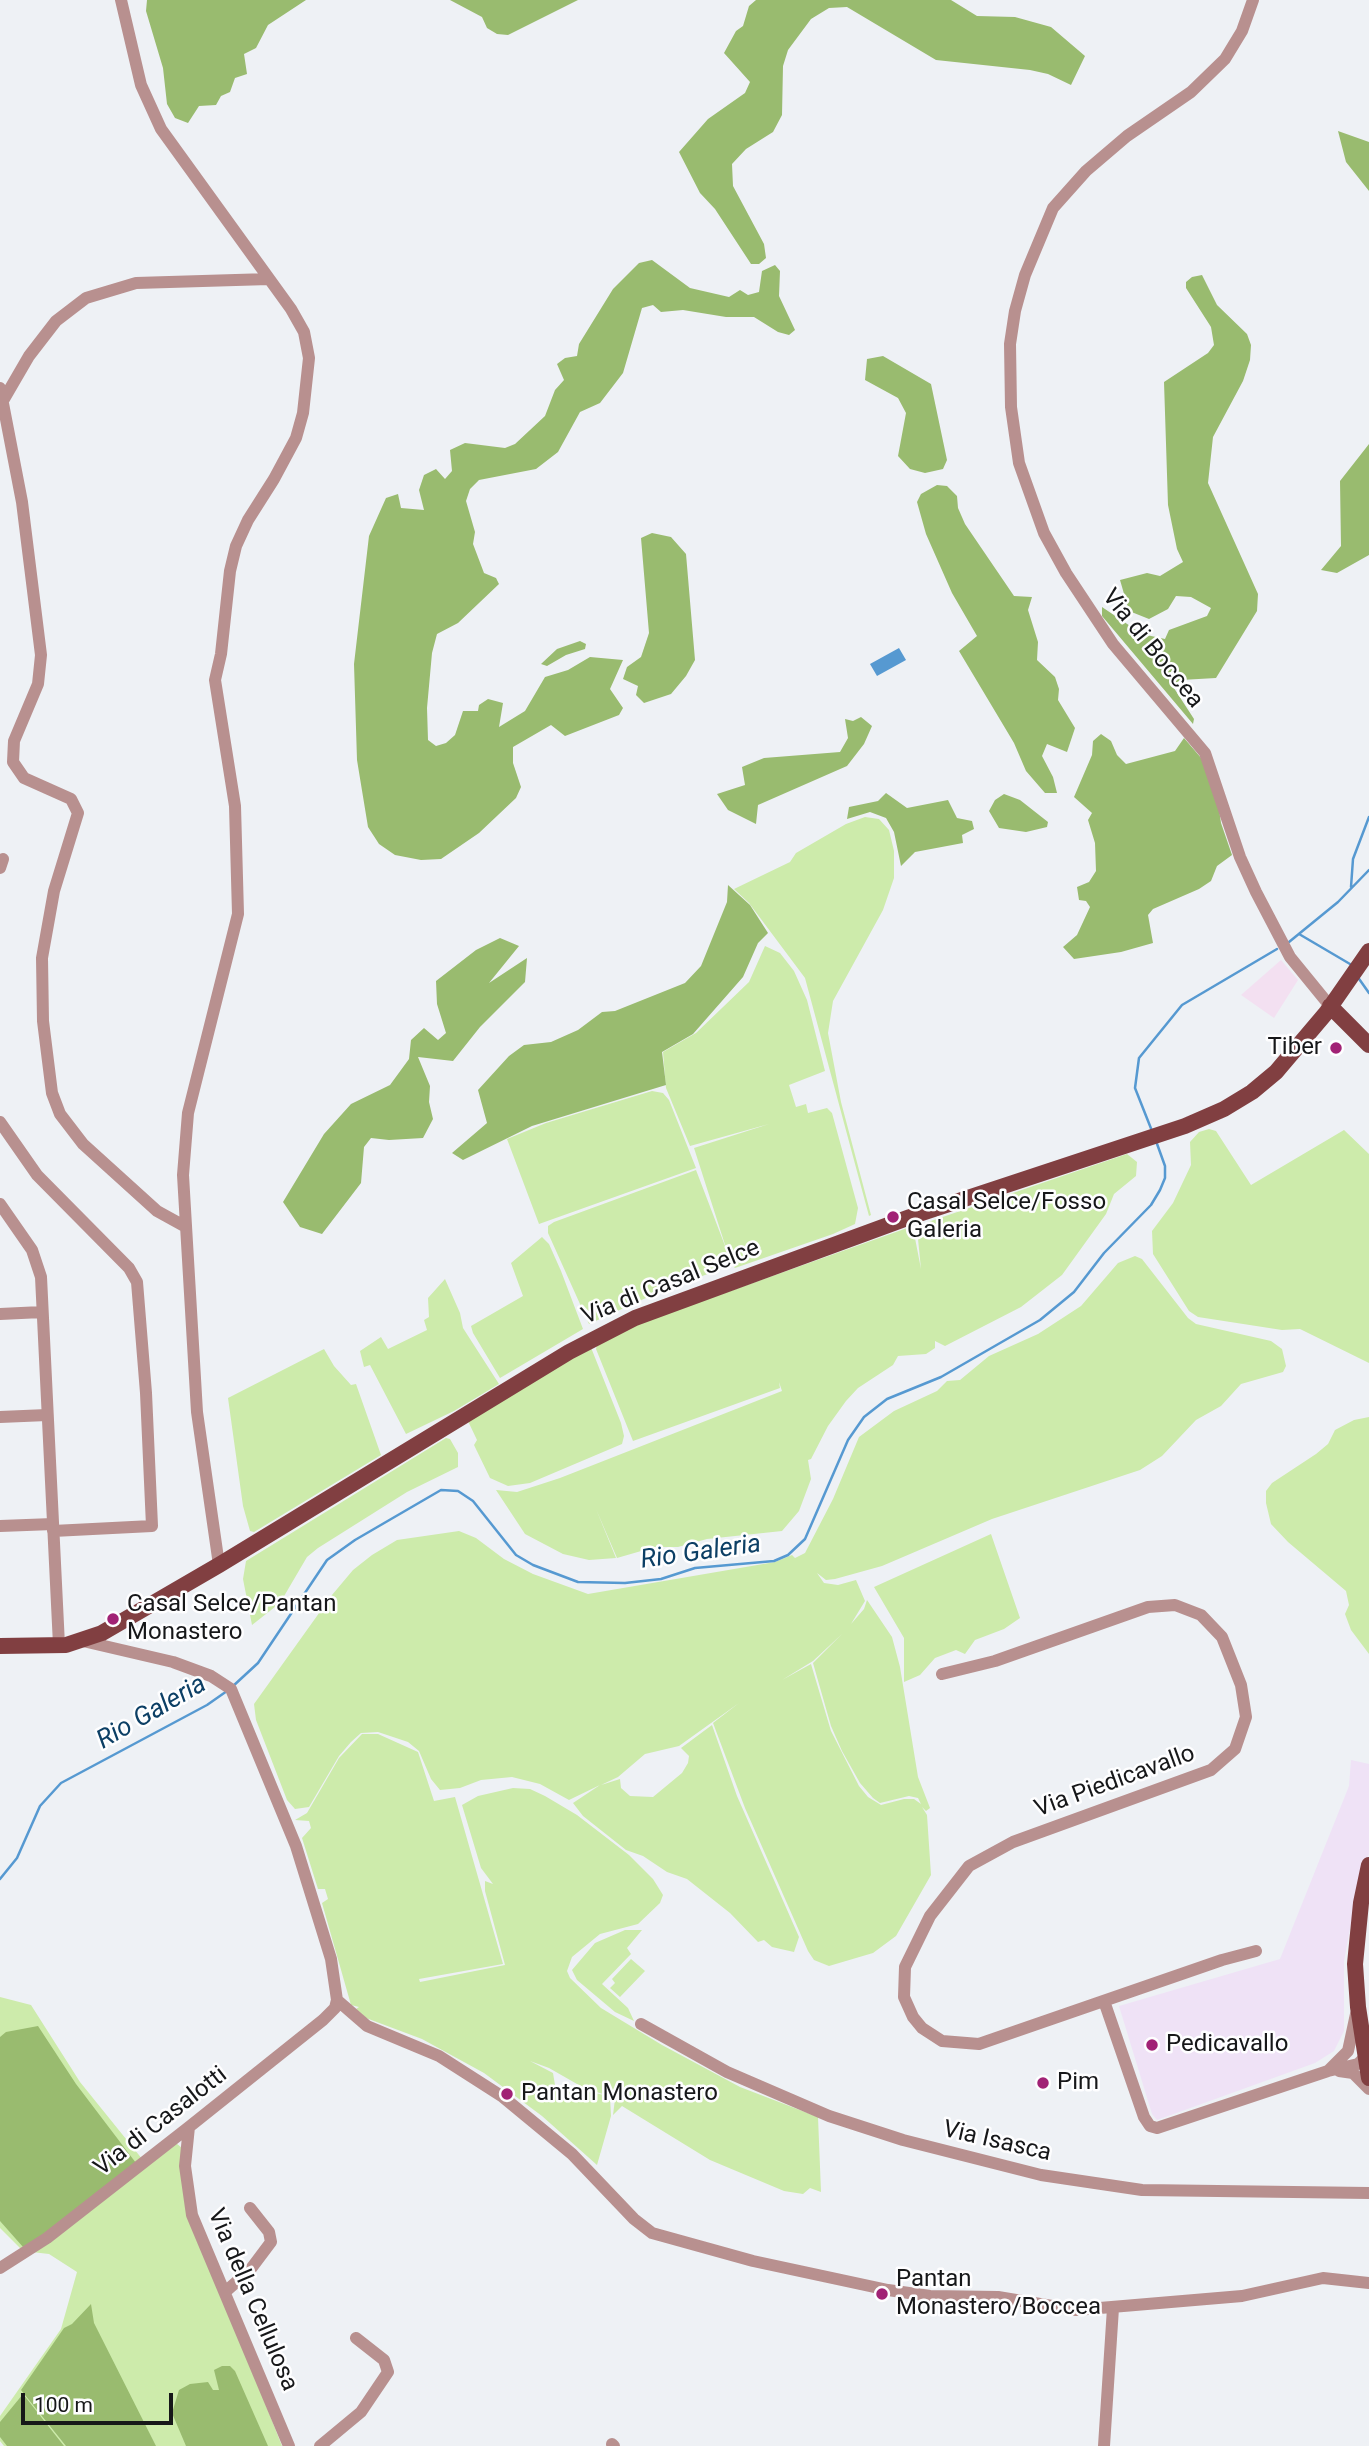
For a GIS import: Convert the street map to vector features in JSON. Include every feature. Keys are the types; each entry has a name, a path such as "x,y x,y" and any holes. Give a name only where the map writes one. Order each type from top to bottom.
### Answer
{"main road":[{"name":"Via di Casal Selce","path":"0,1646 60,1645 83,1641 219,1565 569,1352 635,1318 884,1226 1185,1126 1234,1104 1268,1080 1330,1006 1368,952"},
{"name":"Via di Boccea","path":"1330,1006 1369,1045"},
{"path":"1369,1865 1356,1942 1358,2007 1369,2078"}],"street":[{"path":"121,0 141,85 161,129 304,332 309,364 296,438 274,480 247,520 236,546 230,571 215,684 235,806 238,914 188,1113 183,1163 197,1412 219,1565"},
{"name":"Via di Boccea","path":"1253,0 1242,31 1225,59 1191,92 1127,136 1086,171 1053,208 1037,242 1016,312 1010,344 1009,387 1020,463 1044,533 1066,573 1113,644 1205,753 1240,857 1279,936 1290,957 1330,1006"},
{"path":"186,1227 157,1211 83,1144 60,1114 52,1093 43,1021 42,958 54,891 78,813 71,799 24,778 13,762 15,741 38,684 41,655 2,393 56,321 86,298 143,282 269,279"},
{"path":"0,1122 37,1175 130,1268 137,1282 146,1393 152,1527 0,1526"},
{"path":"0,1204 37,1259 41,1276 60,1645"},
{"path":"0,1314 42,1312"},
{"path":"0,1417 47,1415"},
{"name":"Via Piedicavallo","path":"942,1674 984,1664 1157,1605 1180,1606 1195,1612 1214,1626 1226,1643 1246,1701 1243,1732 1233,1752 1222,1763 1196,1777 1021,1838 981,1857 958,1877 930,1916 911,1951 903,1980 905,2001 918,2024 942,2041 979,2044 1222,1959 1256,1951"},
{"path":"83,1641 150,1655 211,1675 231,1689 296,1846 331,1959 337,2000 362,2022 439,2056 503,2098 572,2154 637,2222 658,2236 784,2268 916,2294 994,2297 1076,2310 1241,2296 1323,2278 1369,2283"},
{"name":"Via di Casalotti","path":"0,2268 47,2238 190,2127 323,2020 334,2010 337,2000"},
{"path":"1104,2001 1144,2117 1154,2127 1166,2127 1328,2071 1358,2064 1365,2057"},
{"path":"1328,2071 1349,2046 1358,2007"},
{"name":"Via Isasca","path":"641,2024 727,2072 829,2116 903,2140 1041,2175 1153,2190 1369,2193"},
{"path":"1328,2071 1353,2073 1369,2089"},
{"name":"Via della Cellulosa","path":"190,2127 185,2154 188,2197 199,2236 289,2446"},
{"path":"225,2292 250,2270 271,2242 269,2232 250,2208"},
{"path":"1104,2446 1113,2308"},
{"path":"320,2446 361,2412 388,2372 384,2360 356,2338"}],"shaded area":[{"path":"1281,960 1298,980 1274,1018 1241,995"},
{"path":"1351,1760 1369,1764 1369,1854 1361,1870 1344,1961 1344,2031 1334,2051 1315,2063 1157,2120 1152,2114 1119,2006 1280,1959 1349,1786"}],"green space":[{"path":"147,0 306,0 268,25 256,48 244,54 247,74 235,78 230,92 221,96 216,105 199,106 188,123 175,118 167,104 163,68 146,11"},
{"path":"450,0 578,0 508,35 497,34 487,28 482,17"},
{"path":"756,0 951,0 977,16 1015,17 1051,27 1085,56 1071,85 1048,74 1030,70 936,60 847,7 829,8 811,19 788,50 783,66 782,115 773,132 746,149 732,164 733,186 764,244 766,258 759,264 751,264 715,209 700,193 679,152 708,119 745,93 750,82 724,53 736,31 743,26 749,6"},
{"path":"1338,131 1369,142 1369,191 1346,162"},
{"path":"652,260 690,288 729,297 740,290 748,295 759,292 762,271 775,265 780,271 779,296 795,330 789,335 778,332 754,317 726,317 683,310 661,312 653,305 642,308 623,373 600,403 580,412 558,452 536,469 479,480 470,489 466,501 475,532 473,544 484,573 496,578 499,584 458,623 437,634 432,653 427,708 428,740 436,746 446,743 455,735 463,711 478,711 479,705 488,699 503,703 499,727 525,711 545,677 568,670 590,657 623,660 610,689 623,708 619,715 565,736 551,725 513,747 513,763 521,787 516,798 479,833 441,859 421,860 395,855 379,844 368,827 357,760 354,664 369,536 386,498 398,494 401,508 424,510 419,490 424,475 436,469 445,479 452,471 450,450 465,443 505,448 515,444 545,416 555,390 564,380 557,364 565,358 577,356 579,344 613,289 639,263"},
{"path":"1202,275 1217,305 1247,334 1251,345 1250,360 1243,381 1213,437 1208,483 1258,594 1257,611 1216,678 1181,680 1172,685 1194,719 1193,724 1102,616 1102,607 1142,634 1165,639 1169,630 1207,616 1211,608 1191,597 1176,596 1168,609 1149,619 1129,611 1120,580 1147,573 1160,576 1183,562 1177,549 1168,505 1164,382 1208,353 1214,345 1211,327 1186,288 1186,282 1192,277"},
{"path":"883,356 931,384 947,460 943,469 925,473 910,469 898,456 906,413 898,398 865,380 867,359"},
{"path":"1369,444 1369,555 1337,573 1321,570 1341,546 1340,481"},
{"path":"937,485 947,486 957,496 958,508 965,524 1014,596 1032,597 1028,610 1038,642 1037,660 1055,677 1059,689 1058,700 1075,728 1067,752 1047,744 1042,756 1053,777 1057,793 1045,793 1026,771 1014,743 959,651 977,636 952,593 926,534 917,502 921,494"},
{"path":"652,533 671,537 686,554 695,660 671,694 644,703 636,695 638,686 623,679 627,667 641,657 649,633 641,538"},
{"path":"580,641 586,644 585,649 566,655 547,666 541,664 557,649"},
{"path":"861,717 872,726 864,744 847,766 758,805 756,824 728,810 717,794 745,785 742,767 764,758 840,752 848,738 845,719 853,721"},
{"path":"1101,734 1111,741 1117,755 1126,764 1175,751 1184,738 1202,759 1218,802 1221,823 1232,855 1217,866 1211,881 1153,909 1148,915 1153,943 1121,952 1074,959 1063,947 1077,935 1090,907 1086,901 1079,900 1077,887 1089,882 1096,871 1095,843 1088,820 1092,813 1074,797 1092,755 1093,741"},
{"path":"886,793 907,808 948,800 957,818 972,821 974,829 962,835 963,843 915,852 901,866 894,832 886,818 870,812 847,819 849,807 878,801"},
{"path":"1004,794 1020,800 1048,822 1047,827 1026,832 999,828 989,811 995,800"},
{"path":"865,817 879,819 889,830 894,851 894,878 883,910 833,1001 828,1033 841,1102 871,1215 869,1216 805,978 749,903 734,889 790,862 796,853 846,824"},
{"path":"728,885 750,905 768,933 758,943 743,977 693,1034 662,1052 666,1085 532,1126 463,1160 452,1153 487,1123 478,1090 509,1056 524,1045 551,1042 578,1030 602,1012 615,1011 685,983 701,966 727,902"},
{"path":"500,938 519,946 489,983 527,958 525,982 480,1027 453,1061 418,1057 430,1086 429,1102 433,1119 423,1138 371,1138 364,1147 361,1183 322,1234 300,1227 283,1202 324,1134 351,1104 390,1085 409,1059 411,1040 424,1028 438,1040 446,1033 437,1004 436,981 476,950"},
{"path":"765,946 780,953 794,971 807,1000 825,1071 789,1085 796,1107 806,1104 808,1113 827,1108 832,1113 858,1208 855,1224 735,1268 732,1265 659,1292 589,1324 548,1233 548,1226 554,1222 696,1170 727,1251 694,1148 769,1124 690,1146 666,1088 663,1052 696,1033 749,982"},
{"path":"652,1091 663,1093 669,1100 696,1168 539,1224 507,1139 546,1123"},
{"path":"1209,1129 1216,1131 1251,1185 1344,1130 1369,1154 1369,1363 1300,1329 1282,1330 1198,1317 1189,1311 1153,1254 1152,1231 1173,1203 1191,1165 1190,1142 1199,1132"},
{"path":"1127,1154 1137,1162 1136,1176 1114,1194 1106,1214 1062,1275 1021,1307 945,1346 935,1341 935,1348 926,1354 898,1356 893,1365 858,1388 846,1401 808,1460 811,1479 799,1511 782,1531 707,1539 678,1547 655,1547 617,1558 596,1509 616,1558 589,1560 563,1554 525,1534 496,1490 517,1492 560,1478 782,1391 779,1382 780,1388 633,1441 596,1349 597,1345 632,1326 910,1227 914,1233 921,1269 917,1229 928,1222"},
{"path":"542,1237 549,1244 583,1329 500,1378 471,1326 523,1296 511,1263"},
{"path":"1135,1256 1142,1259 1188,1318 1196,1324 1271,1341 1282,1349 1286,1366 1283,1372 1241,1384 1221,1406 1196,1420 1162,1456 1140,1470 992,1519 882,1566 826,1580 817,1573 824,1583 838,1585 856,1580 865,1601 851,1624 864,1609 867,1600 892,1637 900,1667 918,1777 930,1808 926,1811 922,1807 927,1815 931,1875 896,1936 873,1953 829,1966 814,1960 808,1951 745,1808 713,1723 739,1703 679,1746 645,1754 618,1777 601,1785 620,1779 621,1788 630,1796 653,1797 682,1773 688,1763 689,1756 681,1748 712,1725 737,1796 799,1937 794,1952 772,1947 764,1940 758,1942 730,1913 687,1879 667,1872 643,1856 626,1850 583,1816 573,1803 600,1785 569,1800 540,1784 512,1777 481,1780 460,1788 440,1790 431,1779 419,1751 408,1742 378,1732 361,1733 351,1742 339,1756 309,1807 295,1809 287,1800 256,1720 254,1704 332,1595 353,1570 372,1555 397,1540 459,1531 476,1538 504,1559 533,1574 588,1594 775,1562 792,1555 795,1558 805,1553 833,1499 859,1437 894,1411 937,1391 947,1381 960,1380 989,1356 1038,1334 1081,1306 1118,1263","holes":["842,1634 813,1663 831,1726 860,1783 880,1803 909,1796 918,1798 921,1804 914,1799 904,1799 881,1805 868,1797 859,1786 831,1731 811,1664 782,1680 813,1661"]},
{"path":"445,1279 460,1313 463,1328 499,1384 454,1411 406,1434 370,1365 364,1367 360,1351 381,1337 388,1349 427,1330 424,1320 429,1317 428,1298"},
{"path":"590,1345 621,1423 624,1436 622,1444 530,1483 508,1486 490,1478 474,1445 477,1440 467,1419"},
{"path":"324,1349 334,1366 351,1385 356,1384 381,1455 254,1532 250,1531 243,1506 228,1398"},
{"path":"1369,1417 1369,1654 1351,1630 1345,1614 1349,1605 1346,1591 1271,1524 1266,1491 1272,1483 1328,1444 1335,1430 1354,1420"},
{"path":"446,1438 450,1439 458,1453 458,1467 407,1492 318,1548 307,1557 280,1603 252,1625 243,1579 246,1561"},
{"path":"991,1534 1020,1618 1004,1629 975,1640 965,1654 956,1650 935,1658 920,1675 904,1682 904,1638 874,1587"},
{"path":"362,1734 378,1734 418,1752 434,1801 455,1797 503,1964 419,1979 420,1982 505,1965 485,1891 485,1881 493,1884 481,1868 462,1805 478,1796 513,1788 530,1789 577,1815 629,1855 653,1879 663,1895 660,1903 638,1924 600,1934 572,1957 567,1971 570,1978 601,2008 662,2045 740,2087 818,2117 821,2192 810,2188 803,2194 784,2191 710,2160 622,2106 613,2115 615,2099 610,2096 611,2116 597,2165 542,2116 484,2073 422,2039 366,2018 356,2009 359,2007 351,2005 322,1903 328,1899 325,1889 318,1889 302,1838 311,1828 309,1821 295,1820 307,1813 339,1758","holes":["530,2061 549,2068 584,2088 609,2096 585,2091 577,2095 567,2091 555,2085 553,2073"]},
{"path":"625,1930 642,1930 627,1948 631,1954 602,1984 628,2008 634,2021 615,2012 577,1980 572,1970 595,1943"},
{"path":"631,1959 645,1971 620,1997 610,1988 615,1983 612,1979"},
{"path":"0,1997 31,2005 80,2082 147,2165 176,2143 182,2148 182,2171 237,2332 282,2446 4,2446 0,2441 0,2416 61,2329 77,2272 49,2254 23,2251 0,2228"},
{"path":"38,2026 76,2084 136,2163 36,2241 23,2247 0,2221 0,2037 6,2032"},
{"path":"91,2304 94,2323 156,2446 66,2446 21,2390 64,2328 72,2324"},
{"path":"230,2366 235,2371 268,2446 186,2446 172,2413 179,2390 190,2384 208,2382 213,2390 219,2390 214,2370"},
{"path":"23,2394 64,2446 7,2446 0,2437 0,2422"}],"water":[{"path":"899,648 906,660 877,676 870,664"}],"waterway":[{"path":"1351,887 1353,859 1369,817"},
{"name":"Rio Galeria","path":"1289,942 1338,902 1369,870"},
{"path":"1299,934 1350,964"},
{"name":"Rio Galeria","path":"1152,1131 1135,1088 1139,1058 1182,1005 1277,949"},
{"path":"1357,976 1369,993"},
{"name":"Rio Galeria","path":"232,1687 258,1663 327,1560 355,1540 441,1490 458,1491 473,1501 516,1555 533,1565 578,1582 625,1583 661,1579 695,1568 774,1561 788,1555 805,1539 848,1440 864,1417 887,1399 941,1377 1040,1320 1074,1292 1104,1253 1151,1205 1160,1190 1165,1178 1165,1166 1156,1141"},
{"name":"Rio Galeria","path":"0,1879 17,1858 40,1806 61,1783 207,1705 227,1691"}],"place":[{"name":"Tiber","path":"1336,1048"},
{"name":"Casal Selce/Fosso Galeria","path":"893,1217"},
{"name":"Casal Selce/Pantan Monastero","path":"113,1619"},
{"name":"Pedicavallo","path":"1152,2045"},
{"name":"Pim","path":"1043,2083"},
{"name":"Pantan Monastero","path":"507,2094"},
{"name":"Pantan Monastero/Boccea","path":"882,2294"}]}
